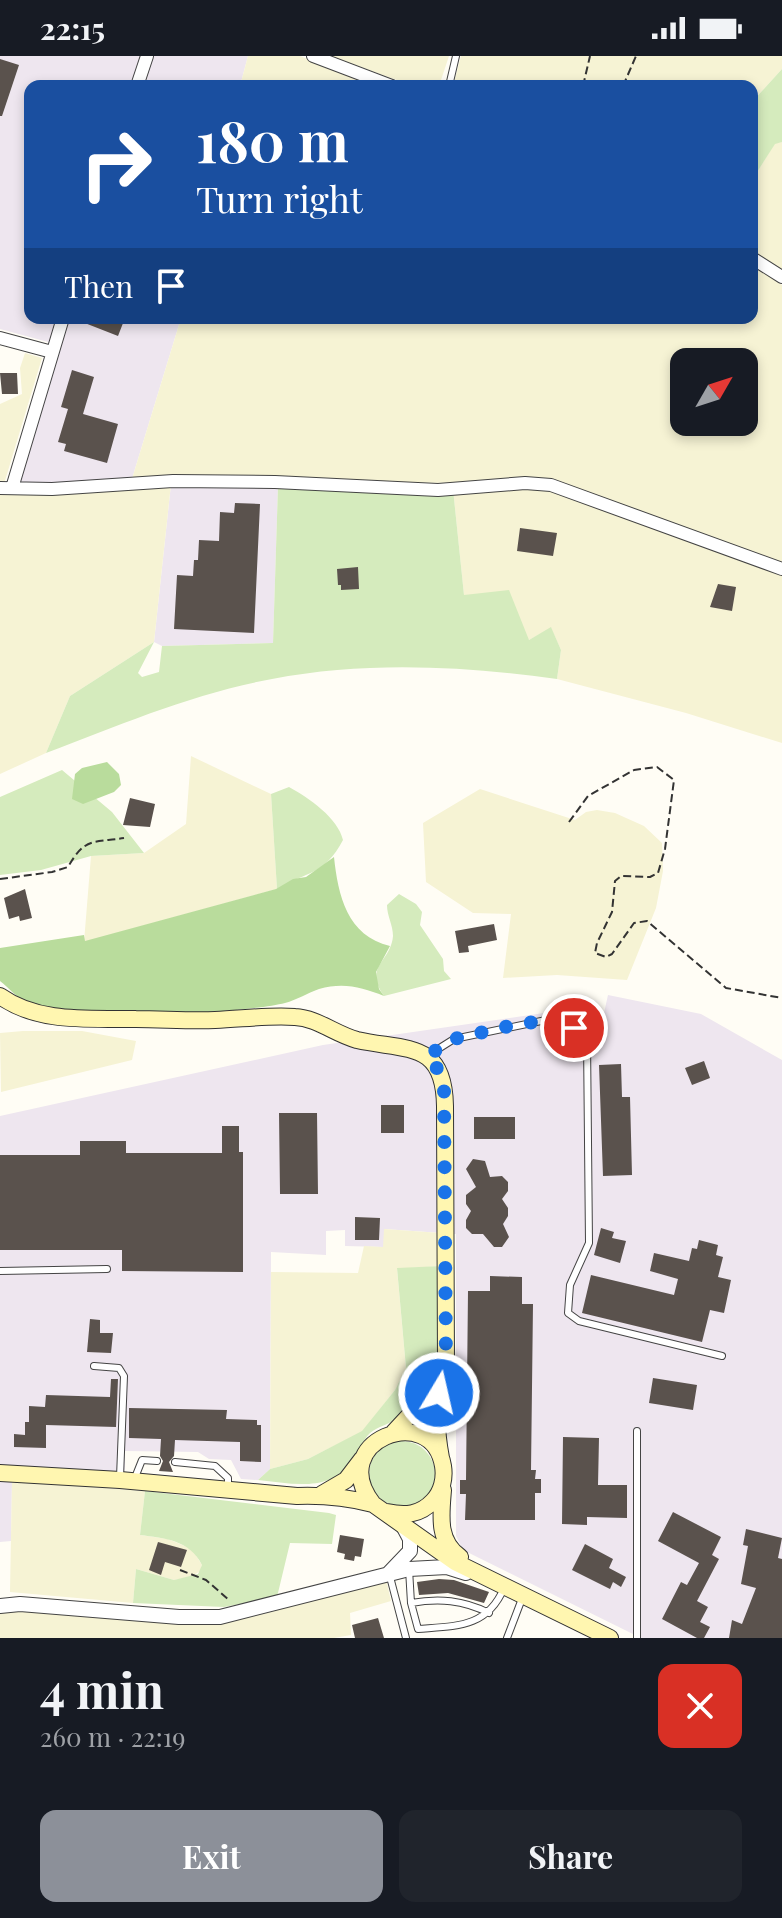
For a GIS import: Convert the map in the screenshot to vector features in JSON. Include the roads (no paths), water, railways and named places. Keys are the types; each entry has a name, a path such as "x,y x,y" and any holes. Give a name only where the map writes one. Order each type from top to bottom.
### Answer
{"main road":[{"path":"0,996 30,1011 72,1018 309,1019 353,1039 406,1046 427,1056 440,1072 444,1089 446,1367 436,1405 443,1478 441,1526 454,1553 497,1583"},
{"path":"394,1432 416,1410 430,1388 445,1340"},
{"path":"322,1494 346,1480 370,1446 394,1432 409,1432 422,1437 441,1458"},
{"path":"363,1458 361,1482 387,1513 437,1550 610,1638"},
{"path":"0,1473 297,1496 345,1496 387,1513 406,1515 424,1509 437,1496 443,1478"}],"street":[{"path":"139,80 147,56"},
{"path":"313,56 376,80"},
{"path":"758,262 782,277"},
{"path":"61,324 6,488 94,487 173,481 275,482 438,490 525,483 551,485 782,569"},
{"path":"0,338 52,352"},
{"path":"387,1513 410,1539 410,1551 389,1573"},
{"path":"409,1569 437,1550 441,1526"},
{"path":"0,1606 20,1604 179,1617 220,1617 409,1569 447,1567 497,1583"}],"lane":[{"path":"450,80 456,56"},
{"path":"427,1056 454,1039 546,1020 574,1028 587,1040 589,1243 570,1285 568,1313 579,1321 722,1356"},
{"path":"0,1271 107,1269"},
{"path":"94,1366 119,1368 124,1376 127,1481"},
{"path":"637,1431 637,1638"},
{"path":"127,1481 142,1460 157,1461"},
{"path":"175,1462 215,1466 228,1478 228,1490"},
{"path":"409,1569 411,1603 418,1629 455,1626 489,1613"},
{"path":"389,1573 406,1638"},
{"path":"489,1613 497,1583"},
{"path":"507,1638 523,1596"},
{"path":"411,1603 445,1600 475,1606 489,1613"}]}
